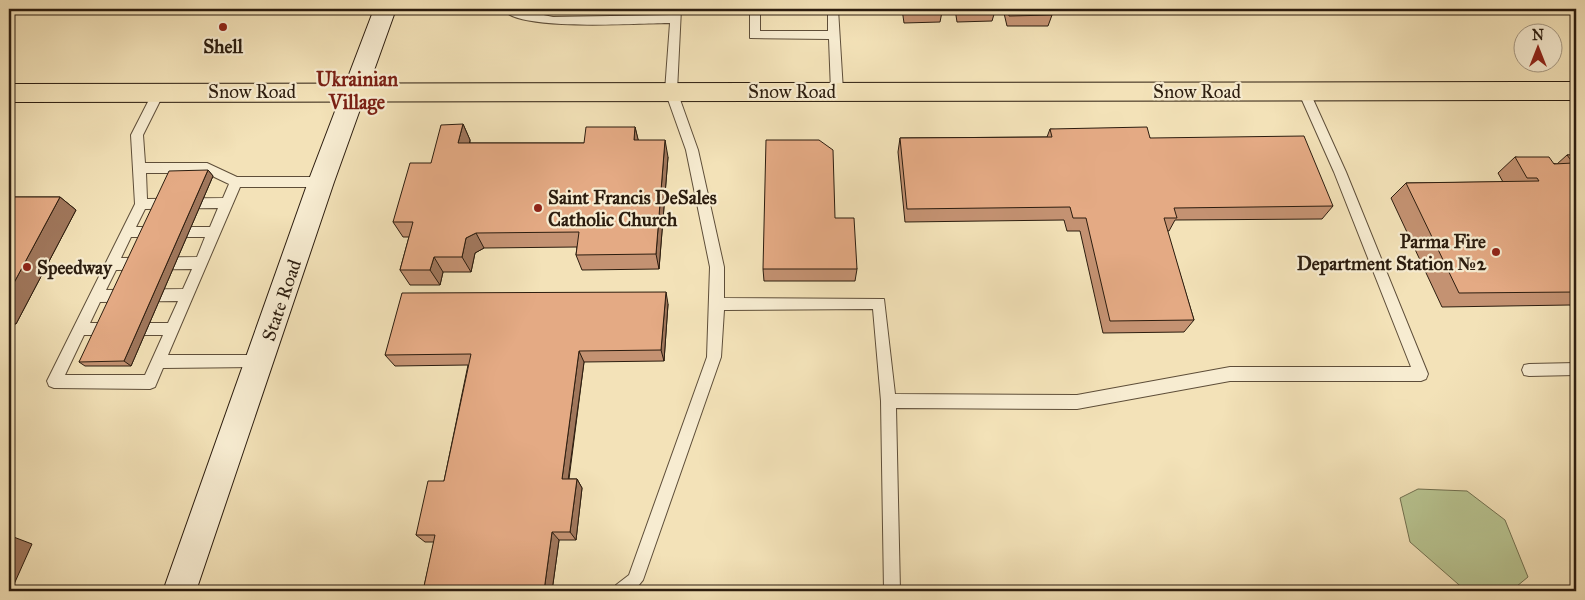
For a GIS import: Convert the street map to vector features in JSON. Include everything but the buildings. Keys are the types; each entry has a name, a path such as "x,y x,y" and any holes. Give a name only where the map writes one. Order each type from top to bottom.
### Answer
{"main road":[{"name":"State Road","path":"179,591 321,182 385,9"},
{"name":"Snow Road","path":"9,93 159,91 1576,91"}],"lane":[{"path":"508,9 512,12 553,21 675,14 671,91 692,150 717,267 714,357 635,580 622,591"},
{"path":"755,9 754,35 834,35"},
{"path":"833,9 837,91"},
{"path":"159,91 137,135 141,204 54,381 150,382 236,182"},
{"path":"888,401 1077,402 1230,374 1421,374 1340,172 1304,91"},
{"path":"139,168 207,168 236,182 321,182"},
{"path":"141,204 227,203"},
{"path":"127,232 214,232"},
{"path":"112,264 201,263"},
{"path":"96,296 187,295"},
{"path":"717,304 879,303 888,401 892,591"},
{"path":"79,329 173,328"},
{"path":"158,362 260,361"},
{"path":"1529,370 1576,370"}],"green space":[{"path":"1418,489 1467,491 1505,520 1528,577 1511,591 1466,591 1410,542 1400,498"}],"place":[{"name":"Shell","path":"223,27"},
{"name":"Saint Francis DeSales Catholic Church","path":"538,208"},
{"name":"Parma Fire Department Station №2","path":"1496,252"},
{"name":"Speedway","path":"27,267"}],"district":[{"name":"Ukrainian Village","path":"357,90"}]}
